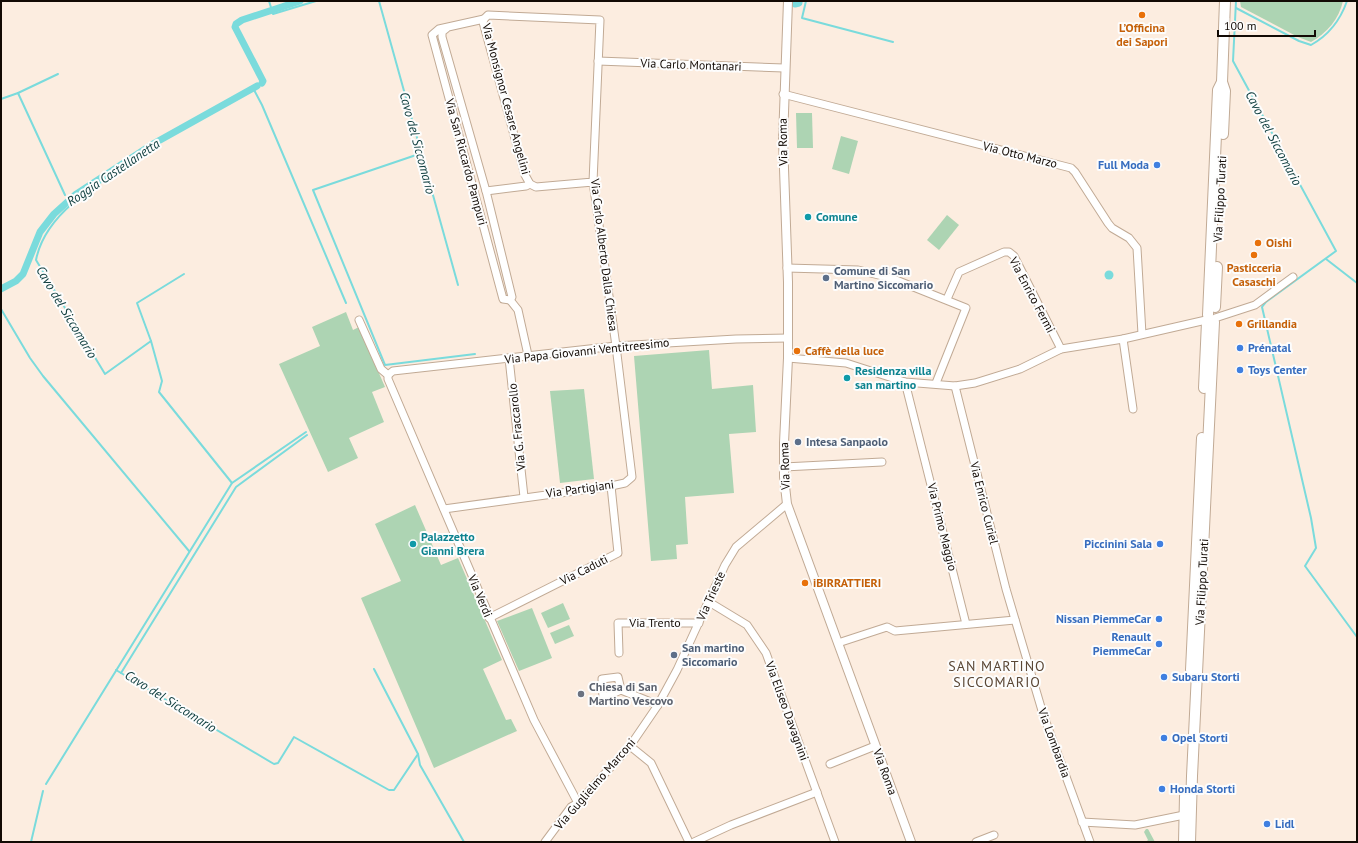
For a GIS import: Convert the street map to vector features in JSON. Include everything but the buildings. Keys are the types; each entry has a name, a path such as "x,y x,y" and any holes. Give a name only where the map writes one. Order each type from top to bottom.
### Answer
{"main road":[{"name":"Via Filippo Turati","path":"1184,842 1184,816 1211,319 1225,91 1222,82 1225,1"},
{"name":"Via Filippo Turati","path":"1190,842 1211,319"}],"street":[{"name":"Via Roma","path":"788,1 783,94 788,338 784,467 787,504 911,842"},
{"name":"Via Monsignor Cesare Angelini","path":"593,182 536,187 530,184 525,175 483,22 488,15 600,20"},
{"name":"Via San Riccardo Pampuri","path":"484,19 438,29 432,35 503,299 510,300 518,310 528,355"},
{"name":"Via Carlo Alberto Dalla Chiesa","path":"600,20 593,182 616,346"},
{"name":"Via San Riccardo Pampuri","path":"447,28 442,32 442,37 482,181 487,194 512,297 510,300"},
{"name":"Via Carlo Montanari","path":"598,61 784,68"},
{"name":"Via Otto Marzo","path":"783,94 1071,168 1112,228 1129,238 1137,248 1142,334"},
{"path":"472,184 482,181"},
{"name":"Via San Riccardo Pampuri","path":"487,194 530,184"},
{"path":"476,200 487,194"},
{"name":"Via Enrico Fermi","path":"947,299 959,272 1004,252 1009,252 1014,256 1060,349"},
{"path":"787,268 858,270 891,278 947,299 966,308 936,383"},
{"path":"788,358 846,363 905,382 936,383 955,386 975,383 1020,369 1060,349 1123,339 1211,319 1255,305 1293,277"},
{"name":"Via Verdi","path":"359,320 381,370 388,375 388,379 489,618 534,720 578,804"},
{"name":"Via Papa Giovanni Ventitreesimo","path":"388,375 392,372 528,355 616,346 736,339 788,338"},
{"path":"1123,339 1133,409"},
{"name":"Via Partigiani","path":"444,510 524,497 611,486 625,483 632,477 616,346"},
{"name":"Via G. Fraccarollo","path":"509,358 524,497"},
{"name":"Via Primo Maggio","path":"905,382 966,624"},
{"name":"Via Enrico Curiel","path":"955,386 991,534 1015,620"},
{"path":"784,467 882,462"},
{"name":"Via Caduti","path":"489,618 618,553 611,486"},
{"name":"Via Trieste","path":"658,705 709,602 725,564 736,547 787,504"},
{"name":"Via Eliseo Davagnini","path":"709,602 748,625 766,653 834,842"},
{"path":"838,643 887,627 895,631 1015,620"},
{"name":"Via Lombardia","path":"1015,620 1043,714 1090,842"},
{"name":"Via Trento","path":"619,653 618,623 699,623"},
{"path":"621,690 658,705"},
{"name":"Via Guglielmo Marconi","path":"545,842 571,807 578,804 630,746 658,705"},
{"path":"630,746 651,763 689,842"},
{"path":"830,764 875,746"},
{"path":"694,842 730,825 817,792"},
{"path":"1082,822 1135,825 1184,816"},
{"path":"976,842 994,835"}],"green space":[{"path":"1240,1 1343,1 1339,14 1332,25 1311,42 1298,37 1241,7"},
{"path":"796,113 812,113 813,148 797,148"},
{"path":"841,136 858,141 849,174 832,169"},
{"path":"947,215 959,225 939,250 927,240"},
{"path":"346,312 353,330 359,327 385,387 372,392 384,422 349,438 358,458 328,472 279,364 320,346 312,327"},
{"path":"709,350 712,389 753,385 756,432 729,434 734,493 685,497 688,544 676,545 677,559 651,561 634,356"},
{"path":"584,389 594,479 560,483 550,391"},
{"path":"415,505 441,565 458,558 502,660 483,669 506,720 511,719 517,731 434,768 361,598 401,581 375,524"},
{"path":"563,603 570,619 548,628 541,613"},
{"path":"532,608 552,658 519,671 497,621"},
{"path":"569,625 574,636 555,644 550,633"},
{"path":"1148,829 1155,842 1146,842 1148,840 1144,832"}],"water":[{"path":"1109,270 1114,275 1109,280 1104,275"}],"waterway":[{"name":"Cavo del Siccomario","path":"269,1 273,14 316,1"},
{"name":"Roggia Castellanetta","path":"262,83 263,81 235,27 236,24 242,20 300,1"},
{"name":"Cavo del Siccomario","path":"379,1 458,285"},
{"name":"Roggia Castellanetta","path":"795,4 799,3 799,1"},
{"name":"Cavo del Siccomario","path":"806,1 802,18 893,42"},
{"path":"1236,1 1233,61 1336,251 1266,302 1262,307 1311,518 1316,548 1305,566 1357,637"},
{"name":"Cavo del Siccomario","path":"1236,8 1299,41 1311,45 1323,37 1333,27 1341,15 1347,1"},
{"name":"Cavo del Siccomario","path":"18,93 58,74"},
{"name":"Roggia Castellanetta","path":"1,289 16,281 23,274 40,232 54,214 75,195 153,144 257,86"},
{"path":"253,88 262,105 346,303"},
{"name":"Cavo del Siccomario","path":"1,99 18,93 65,195"},
{"path":"422,153 313,190 385,365 475,354"},
{"name":"Cavo del Siccomario","path":"132,163 88,191 61,215 41,244 36,260 105,374 151,341 162,381 159,392 232,483"},
{"path":"1326,259 1357,283"},
{"name":"Cavo del Siccomario","path":"151,341 137,303 184,274"},
{"name":"Cavo del Siccomario","path":"1,309 30,358 43,376 189,551"},
{"name":"Cavo del Siccomario","path":"46,784 232,483 306,432"},
{"name":"Cavo del Siccomario","path":"121,673 236,487 307,435"},
{"name":"Cavo del Siccomario","path":"374,669 418,754 420,765 464,842"},
{"name":"Cavo del Siccomario","path":"116,670 274,764 278,763 294,737 389,790 394,790 418,754"},
{"name":"Cavo del Siccomario","path":"31,842 43,791"}],"place":[{"name":"L’Officina dei Sapori","path":"1142,15"},
{"name":"Full Moda","path":"1157,165"},
{"name":"Comune","path":"808,217"},
{"name":"Oishi","path":"1258,243"},
{"name":"Pasticceria Casaschi","path":"1254,255"},
{"name":"Comune di San Martino Siccomario","path":"826,278"},
{"name":"Grillandia","path":"1239,324"},
{"name":"Prénatal","path":"1240,348"},
{"name":"Caffè della luce","path":"797,351"},
{"name":"Toys Center","path":"1240,370"},
{"name":"Residenza villa san martino","path":"847,378"},
{"name":"Intesa Sanpaolo","path":"798,442"},
{"name":"Palazzetto Gianni Brera","path":"413,544"},
{"name":"Piccinini Sala","path":"1160,544"},
{"name":"iBIRRATTIERI","path":"805,583"},
{"name":"Nissan PiemmeCar","path":"1159,619"},
{"name":"Renault PiemmeCar","path":"1159,644"},
{"name":"San martino Siccomario","path":"674,655"},
{"name":"Subaru Storti","path":"1164,677"},
{"name":"Chiesa di San Martino Vescovo","path":"581,694"},
{"name":"Opel Storti","path":"1164,738"},
{"name":"Honda Storti","path":"1162,789"},
{"name":"Lidl","path":"1267,824"}],"district":[{"name":"SAN MARTINO SICCOMARIO","path":"997,674"}]}
